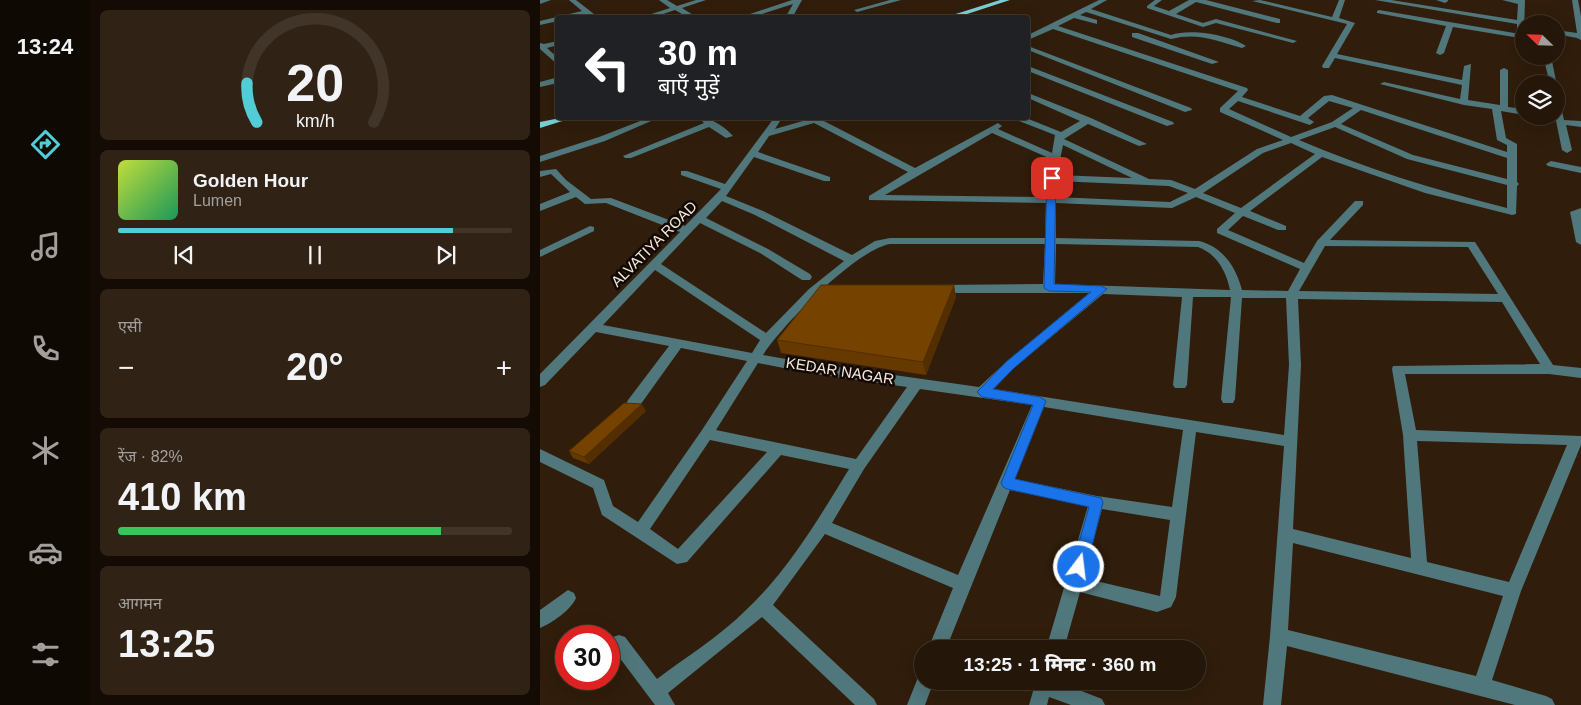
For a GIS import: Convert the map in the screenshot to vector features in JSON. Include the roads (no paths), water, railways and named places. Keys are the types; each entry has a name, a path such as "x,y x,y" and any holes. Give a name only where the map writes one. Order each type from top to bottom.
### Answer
{"main road":[{"path":"956,15 1006,0"},
{"path":"540,124 555,118"},
{"path":"540,124 559,120"}],"street":[{"path":"540,2 548,0"},
{"path":"572,0 593,15"},
{"path":"662,0 689,15"},
{"path":"652,15 702,0"},
{"path":"755,15 787,2 799,0"},
{"path":"790,15 799,0"},
{"path":"854,15 861,0"},
{"path":"857,10 898,0"},
{"path":"1030,37 1104,0"},
{"path":"1159,0 1149,7 1203,25 1218,22"},
{"path":"1170,14 1196,0 1276,22"},
{"path":"1335,19 1342,0"},
{"path":"1378,0 1515,25"},
{"path":"1505,0 1522,1 1522,15"},
{"path":"1565,34 1581,37 1575,0"},
{"path":"1255,1 1292,6 1352,24 1326,66"},
{"path":"1264,34 1292,6"},
{"path":"1084,9 1171,37 1181,33 1197,33 1242,46"},
{"path":"1178,9 1218,22 1293,41"},
{"path":"572,15 588,10"},
{"path":"1379,12 1449,28"},
{"path":"1073,14 1101,24"},
{"path":"540,24 555,20"},
{"path":"1382,20 1449,28 1515,39"},
{"path":"1052,26 1244,90 1223,110 1320,154 1406,185 1512,212 1514,184 1511,143 1502,140 1500,109 1504,70"},
{"path":"1440,53 1449,28"},
{"path":"1030,31 1036,33"},
{"path":"1130,33 1214,62"},
{"path":"542,46 555,44"},
{"path":"542,46 555,59"},
{"path":"1030,49 1188,110"},
{"path":"1332,55 1466,83"},
{"path":"1464,102 1468,66"},
{"path":"1030,69 1170,124"},
{"path":"540,85 555,81"},
{"path":"1384,84 1464,102 1515,111"},
{"path":"1030,96 1142,144"},
{"path":"1235,97 1324,128"},
{"path":"1302,119 1329,98 1361,106 1511,156"},
{"path":"1056,158 995,128 914,172 873,198 1052,200 1172,205 1196,193 1260,150 1335,124 1361,106"},
{"path":"540,159 583,146 649,120"},
{"path":"705,120 729,136"},
{"name":"ALVATIYA ROAD","path":"540,382 724,193 776,120"},
{"path":"766,134 815,120"},
{"path":"821,120 914,172"},
{"path":"1024,120 1060,140 1147,182"},
{"path":"1049,288 1052,178 1060,140 1088,120"},
{"path":"1565,120 1581,124"},
{"path":"628,156 711,123"},
{"path":"1335,124 1370,142 1418,159 1514,184"},
{"path":"1560,125 1567,150"},
{"path":"1370,142 1381,133"},
{"path":"752,153 827,179"},
{"path":"1307,268 1221,232 1241,213 1320,154"},
{"path":"1551,164 1581,170"},
{"path":"540,174 554,171 589,202 606,200 688,231"},
{"path":"684,173 852,260"},
{"path":"1052,178 1172,183 1241,213 1282,228"},
{"path":"540,208 578,193"},
{"path":"1272,705 1279,636 1295,365 1292,294 1322,243 1360,203"},
{"path":"1581,211 1575,212 1581,242"},
{"path":"700,219 764,252 806,277"},
{"path":"540,254 590,229"},
{"path":"642,532 643,527 707,434 767,339 813,292 852,260 885,241 1049,241 1205,245 1218,254 1232,274 1237,294 1228,399"},
{"path":"1322,243 1471,244 1476,248 1549,369"},
{"path":"654,264 767,339"},
{"path":"928,289 1049,288 1188,294 1506,298"},
{"path":"982,392 1010,365 1101,289"},
{"path":"813,292 832,291"},
{"path":"1180,385 1188,294"},
{"name":"KEDAR NAGAR","path":"593,327 755,357 1290,442"},
{"path":"633,404 678,343"},
{"path":"1419,566 1410,435 1398,369 1549,369 1581,373"},
{"path":"620,644 660,699 762,606 822,526 859,465 917,383"},
{"path":"940,640 961,584 1007,483 1040,401"},
{"path":"1075,583 1157,604 1166,602 1190,427"},
{"path":"707,434 859,465"},
{"path":"1410,435 1579,440 1513,591 1482,686"},
{"path":"540,454 599,484 606,510 678,557 681,557 778,449"},
{"path":"1007,483 1097,502 1178,515"},
{"path":"1058,640 1097,502"},
{"path":"822,526 961,584"},
{"path":"1285,534 1513,591"},
{"path":"540,620 568,598"},
{"path":"762,606 868,705"},
{"path":"1279,636 1482,686 1546,705"},
{"path":"916,705 922,690"},
{"path":"1038,705 1043,690"},
{"path":"1060,690 1096,705"}]}
